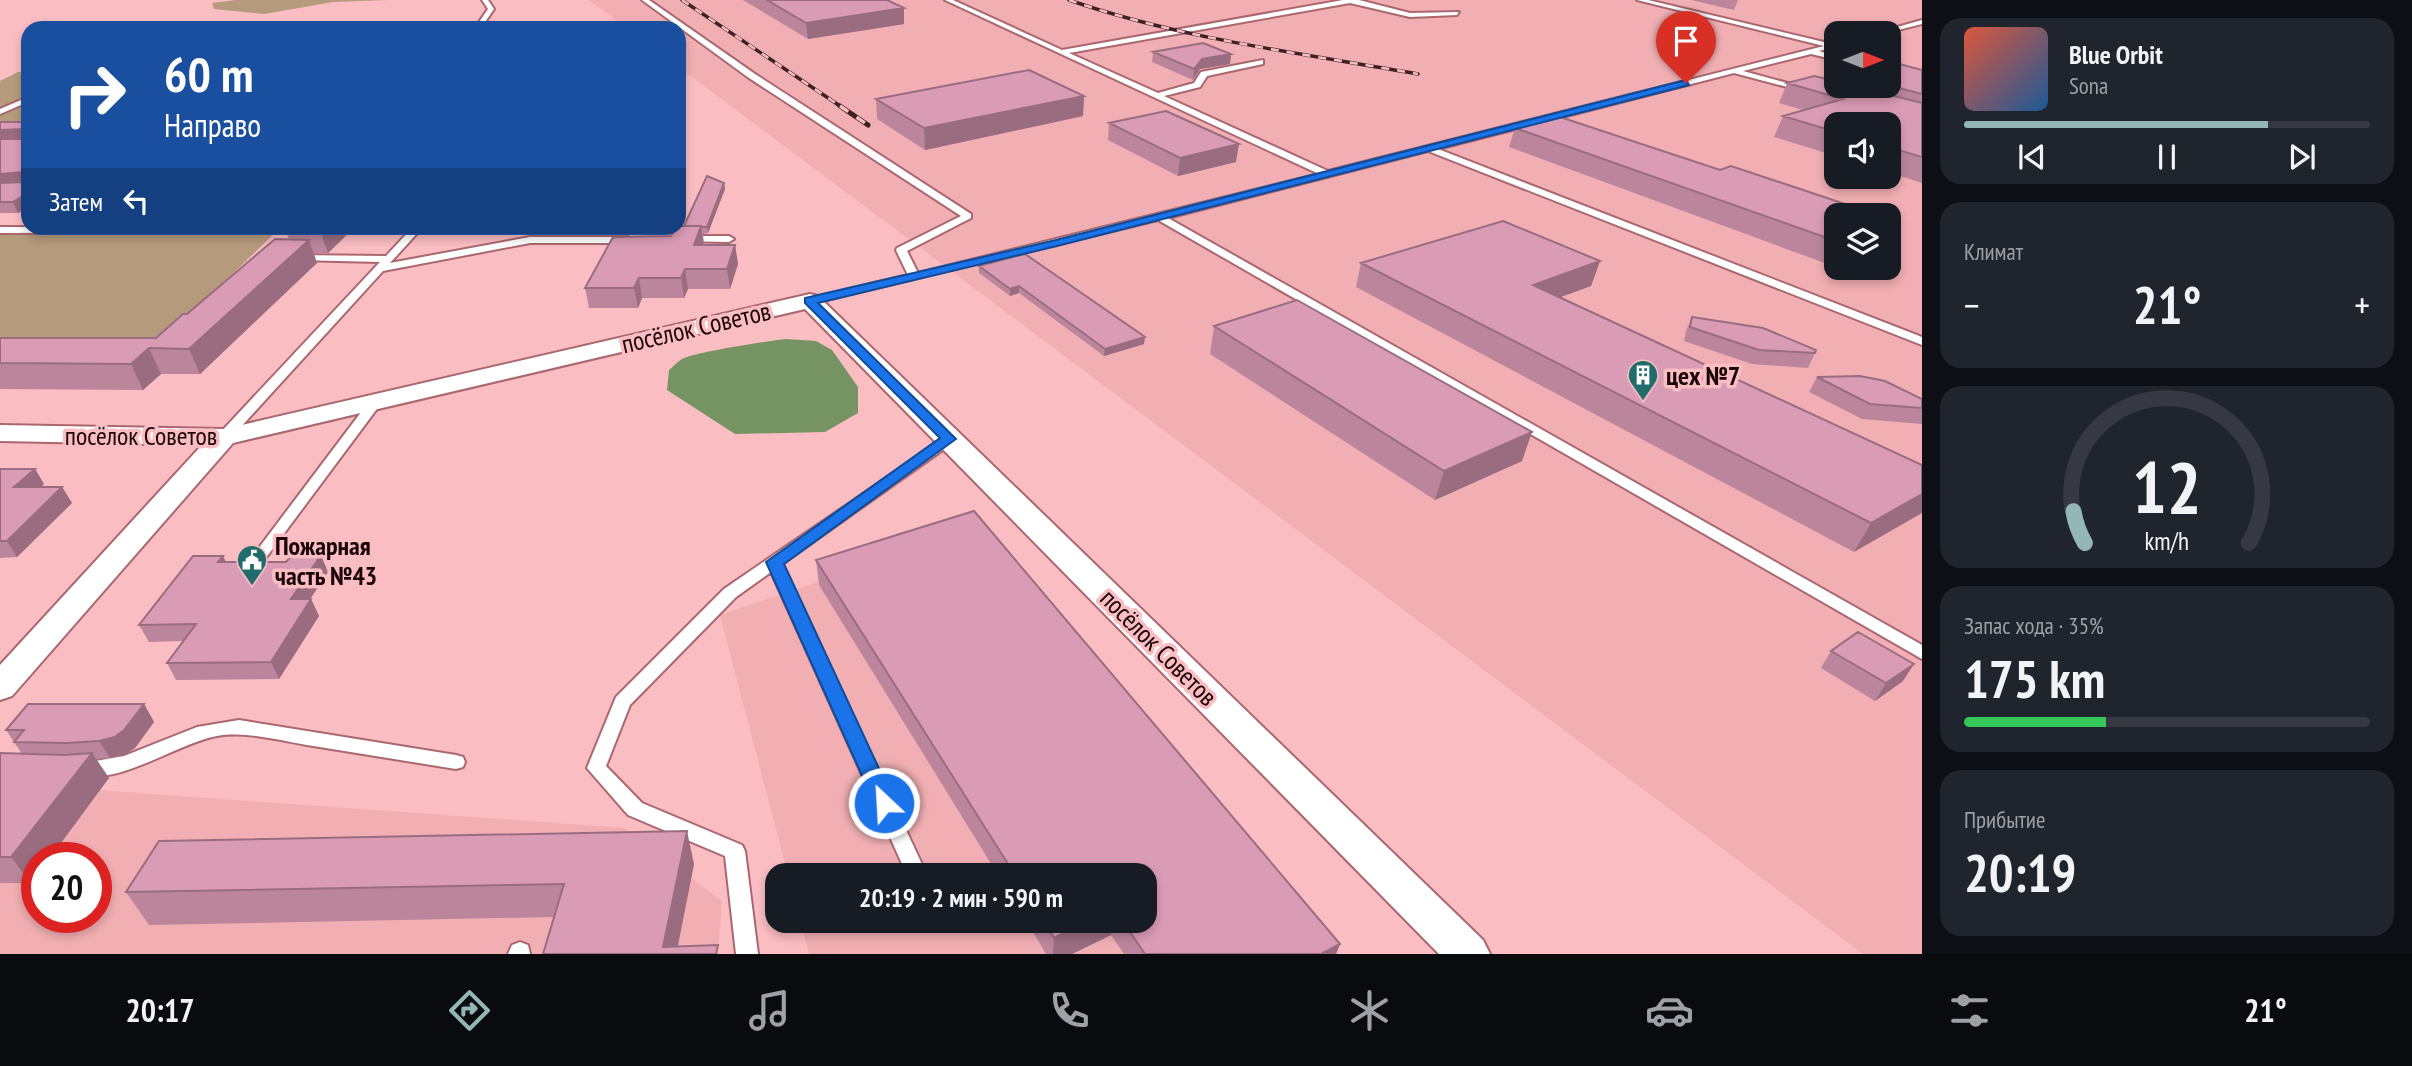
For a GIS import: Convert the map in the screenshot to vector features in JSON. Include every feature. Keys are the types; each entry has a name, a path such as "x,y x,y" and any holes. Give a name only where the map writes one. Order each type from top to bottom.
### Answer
{"street":[{"name":"посёлок Советов","path":"0,433 224,437 810,301 1468,954"},
{"path":"0,687 224,437"}],"lane":[{"path":"483,21 491,9 485,0"},
{"path":"645,0 675,21"},
{"path":"948,0 1326,174"},
{"path":"1062,52 1350,0 1410,15 1457,13"},
{"path":"1640,0 1824,43"},
{"path":"1901,27 1922,22"},
{"path":"686,29 752,76 968,216 901,250 914,276"},
{"path":"810,301 1160,216 1824,48"},
{"path":"1812,51 1824,54"},
{"path":"1157,96 1197,85 1204,74 1260,62"},
{"path":"1733,71 1814,93"},
{"path":"0,112 21,102"},
{"path":"1428,148 1922,341"},
{"path":"1160,216 1922,653"},
{"path":"0,230 21,229"},
{"path":"224,437 411,235"},
{"path":"676,240 729,239"},
{"path":"288,257 385,264 530,240 636,240"},
{"path":"260,556 376,402"},
{"path":"747,954 735,851 635,809 596,768 622,702 730,593 949,439"},
{"path":"774,562 912,863"},
{"path":"66,768 106,769 130,764 191,733 214,727 239,727 456,762"}],"shaded area":[{"path":"236,0 388,0 333,2 264,14 214,9 212,3"},
{"path":"589,0 1922,0 1922,954 1863,954 686,72 686,21 617,21"},
{"path":"21,72 21,138 0,140 0,81"},
{"path":"0,231 21,231 21,235 273,235 158,346 0,351"},
{"path":"786,339 816,341 832,350 858,387 858,413 825,432 735,434 667,390 669,370 689,356"},
{"path":"985,525 1321,954 809,954 803,933 1157,933 1157,863 785,863 720,615"},
{"path":"15,784 625,828 722,901 718,954 0,954 0,802"}],"building":[{"path":"767,0 887,0 904,8 806,23"},
{"path":"1203,43 1231,54 1202,59 1194,69 1153,52"},
{"path":"1901,64 1922,70 1922,94 1901,88"},
{"path":"1029,70 1084,96 924,128 876,99"},
{"path":"1814,76 1824,78 1824,94 1787,83"},
{"path":"1840,98 1901,98 1922,103 1922,157 1901,151 1901,112 1824,112 1824,128 1783,116 1843,99"},
{"path":"1166,111 1239,144 1180,158 1109,123"},
{"path":"1557,116 1720,170 1731,166 1842,203 1824,203 1824,237 1515,128"},
{"path":"0,122 21,122 21,129 0,130"},
{"path":"0,139 21,139 21,172 0,174"},
{"path":"707,176 724,183 707,227 686,226"},
{"path":"21,182 21,197 13,202 0,202 0,183"},
{"path":"1503,221 1600,261 1533,285 1922,465 1922,494 1871,523 1361,263"},
{"path":"686,226 701,226 694,245 735,245 727,269 685,269 681,278 639,278 634,288 585,288 613,237 686,235"},
{"path":"275,239 309,240 189,349 149,348 131,364 0,363 0,338 156,338"},
{"path":"1025,254 1145,337 1105,349 1019,286 1010,289 979,266"},
{"path":"1297,300 1532,432 1444,471 1214,326"},
{"path":"1692,317 1763,328 1816,350 1815,353 1759,350 1690,327"},
{"path":"1860,376 1885,381 1922,399 1922,408 1870,404 1817,377"},
{"path":"0,469 35,469 14,487 62,487 7,541 0,541"},
{"path":"974,511 1340,944 1321,954 1145,954 1131,933 1157,933 1157,863 1007,863 816,560"},
{"path":"321,555 291,599 311,599 271,662 167,663 196,624 139,625 193,556 223,556 218,562 286,562 291,556"},
{"path":"1858,632 1914,664 1886,683 1831,651"},
{"path":"28,704 144,704 124,730 115,737 67,743 14,742 24,730 6,730"},
{"path":"0,753 92,753 11,857 0,857"},
{"path":"687,831 663,947 718,945 716,954 543,954 564,884 126,892 159,841"},
{"path":"1051,933 1064,933 1054,938"}],"railway":[{"path":"682,0 843,108"},
{"path":"1069,0 1112,14 1198,35 1418,74"},
{"path":"840,106 868,125"}],"place":[{"name":"цех №7","path":"1643,402"},
{"name":"Пожарная часть №43","path":"252,587"}],"route":[{"path":"884,803 774,562 949,439 810,301 1053,244 1686,83"}]}
